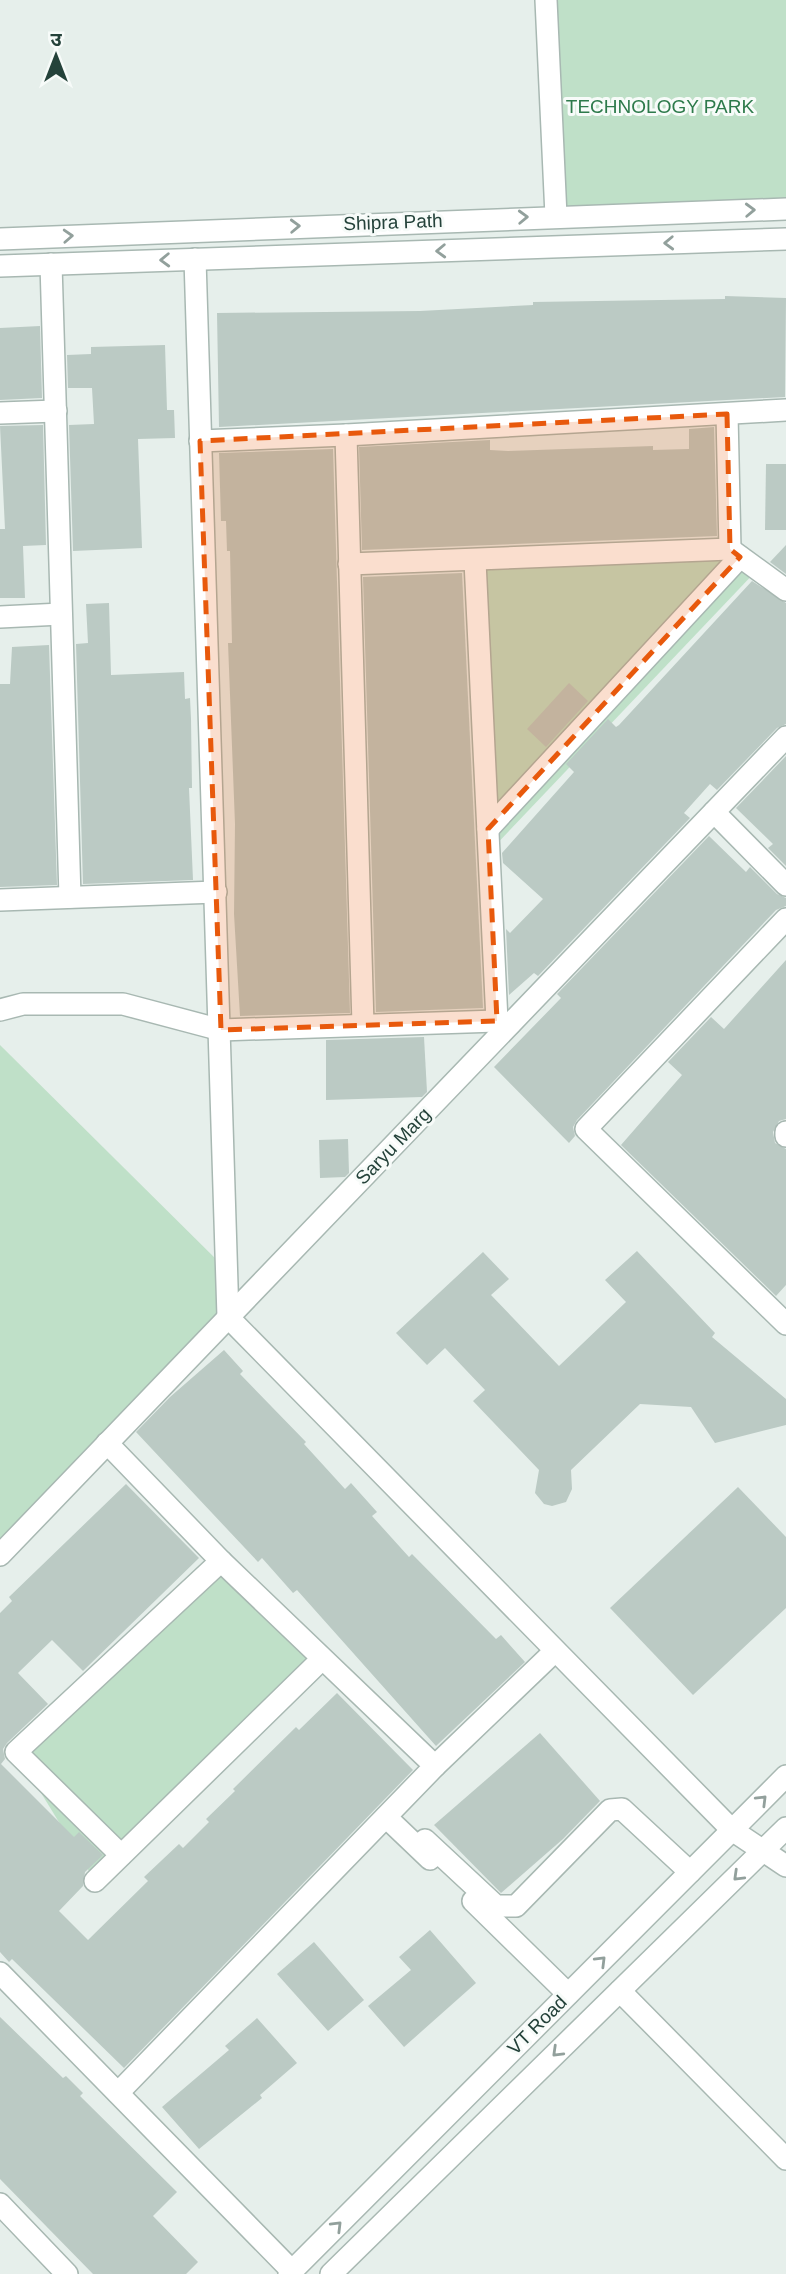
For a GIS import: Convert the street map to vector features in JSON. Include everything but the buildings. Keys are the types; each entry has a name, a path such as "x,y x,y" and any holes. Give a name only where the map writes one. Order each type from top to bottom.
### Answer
{"street":[{"path":"546,0 556,216"},
{"name":"Shipra Path","path":"0,239 786,209"},
{"name":"Shipra Path","path":"0,266 786,239"},
{"path":"195,259 228,1317 732,1830 786,1866"},
{"path":"51,264 70,897"},
{"path":"200,441 786,410"},
{"path":"0,413 56,411"},
{"path":"488,829 735,553 727,414"},
{"path":"346,435 363,1025"},
{"path":"349,564 735,553 786,590"},
{"path":"0,1010 23,1004 123,1004 221,1030 503,1022 488,829 475,561"},
{"path":"0,617 61,614"},
{"name":"Saryu Marg","path":"0,1555 228,1317 503,1022 786,737"},
{"path":"714,812 786,885"},
{"path":"0,900 216,892"},
{"path":"786,919 586,1129 786,1324"},
{"path":"107,1443 221,1561 435,1766"},
{"path":"121,1855 16,1752 221,1561"},
{"path":"118,2093 435,1766 555,1651"},
{"path":"94,1881 322,1659"},
{"name":"VT Road","path":"290,2272 786,1776"},
{"path":"425,1840 496,1906 516,1906 610,1810 622,1809 690,1872"},
{"path":"386,1817 568,1993"},
{"name":"VT Road","path":"331,2274 786,1828"},
{"path":"0,1973 290,2272"},
{"path":"620,1991 786,2159"},
{"path":"0,2204 68,2274"}],"highlighted area":[{"path":"727,414 730,549 740,557 488,829 497,1021 221,1030 200,441"}],"green space":[{"name":"TECHNOLOGY PARK","path":"545,0 786,0 786,209 556,216"},
{"path":"730,549 758,569 489,852 475,561"},
{"path":"0,1045 227,1270 228,1317 0,1555"},
{"path":"221,1561 322,1659 95,1881 16,1752"}]}
